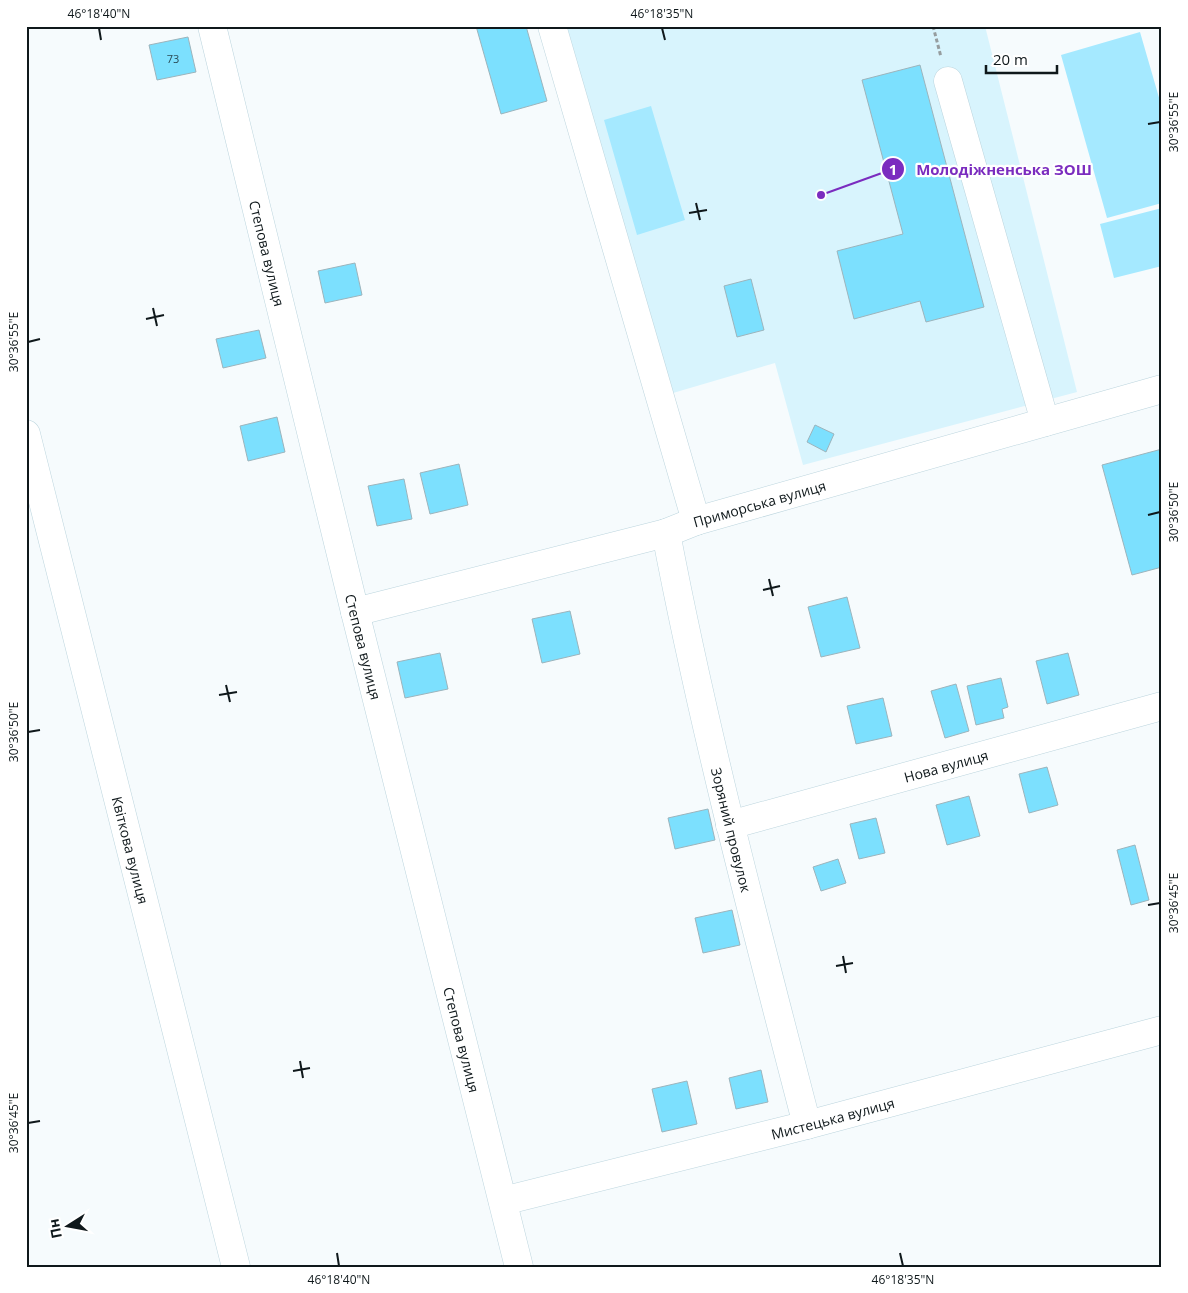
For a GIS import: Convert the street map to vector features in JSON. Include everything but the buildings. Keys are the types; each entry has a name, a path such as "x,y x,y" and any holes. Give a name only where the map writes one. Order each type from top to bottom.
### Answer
{"street":[{"name":"Степова вулиця","path":"212,26 355,612 519,1267"},
{"path":"552,26 696,521"},
{"path":"948,81 1045,422"},
{"name":"Приморська вулиця","path":"355,612 666,533 696,521 1162,389"},
{"name":"Квіткова вулиця","path":"26,434 236,1267"},
{"name":"Зоряний провулок","path":"666,533 685,632 730,825 807,1125"},
{"name":"Нова вулиця","path":"730,825 1162,706"},
{"name":"Мистецька вулиця","path":"503,1201 807,1125 1162,1030"}],"path":[{"path":"933,26 948,81"}],"shaded area":[{"path":"566,26 985,26 1077,392 803,465 775,363 673,393"},
{"path":"1140,32 1162,108 1162,203 1107,218 1061,55"},
{"path":"651,106 685,220 637,235 604,120"},
{"path":"1162,208 1162,266 1114,278 1100,224"}],"place":[{"name":"Молодіжненська ЗОШ","path":"821,195"}]}
